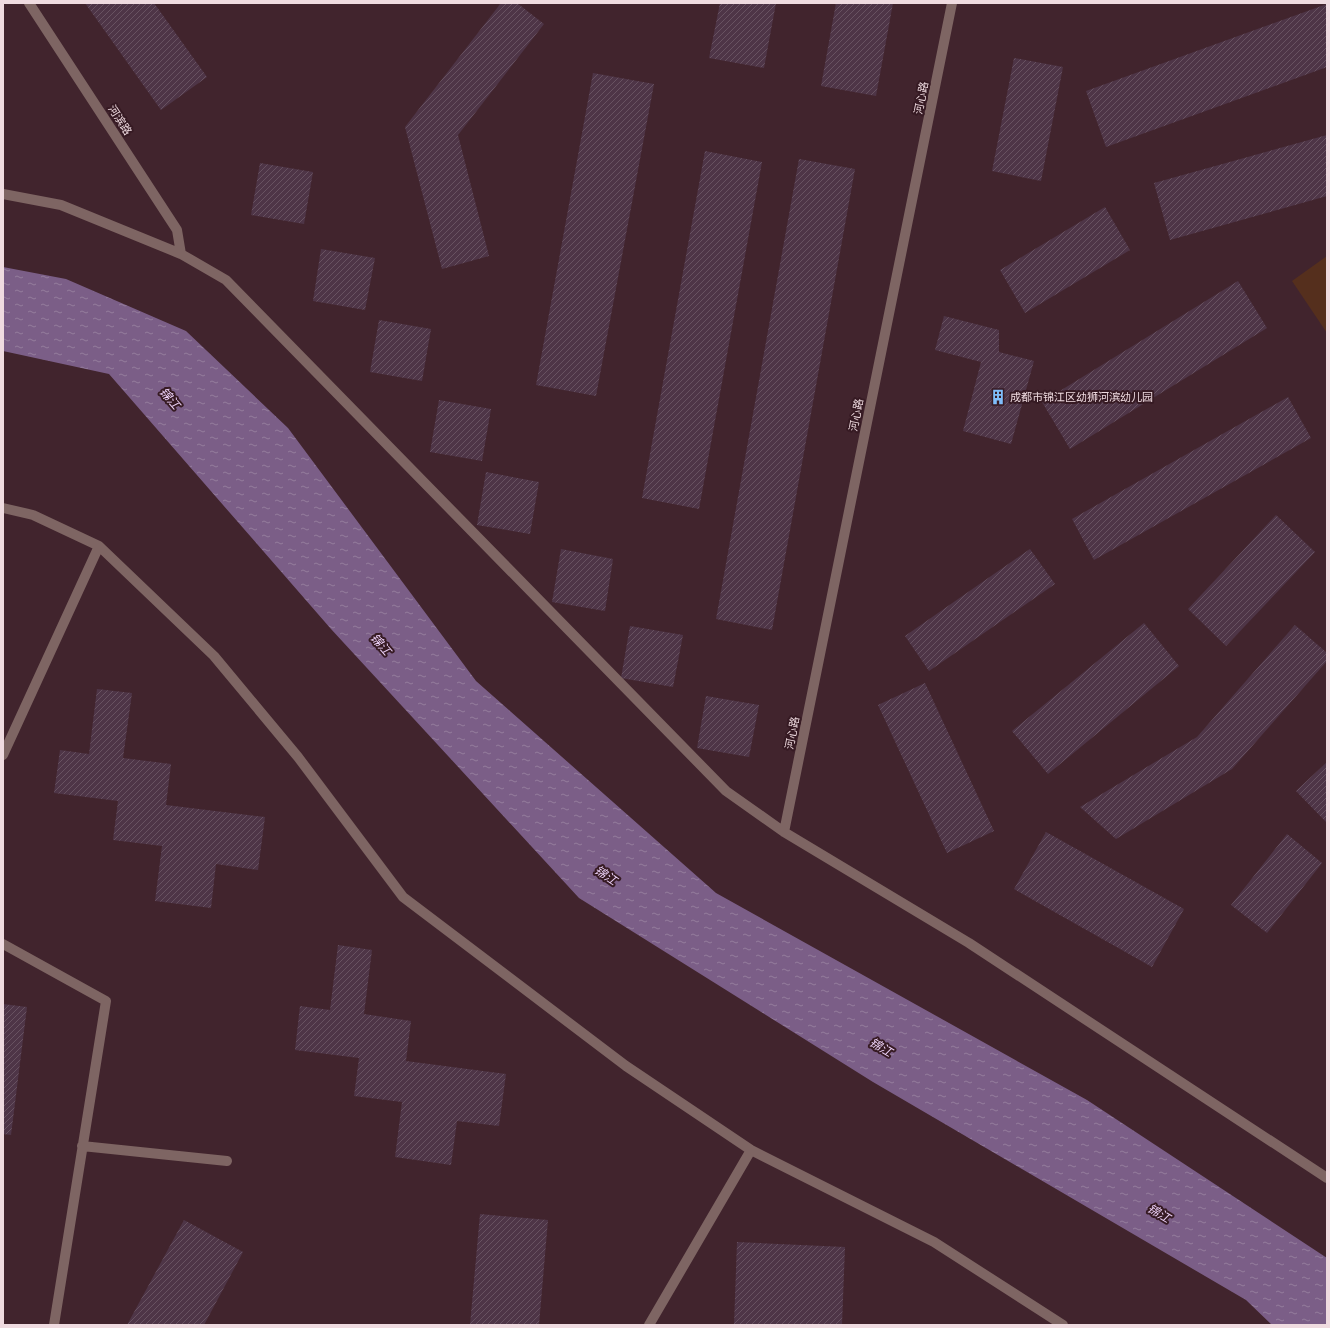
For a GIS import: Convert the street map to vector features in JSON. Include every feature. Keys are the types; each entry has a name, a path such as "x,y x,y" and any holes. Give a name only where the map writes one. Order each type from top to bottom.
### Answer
{"street":[{"name":"河滨路","path":"29,3 177,230 180,254"},
{"name":"河心路","path":"784,832 952,3"},
{"path":"3,194 61,205 180,254 226,280 726,791 784,832 969,943 1327,1178"},
{"path":"3,508 33,515 99,546 214,656 298,757 403,897 626,1066 750,1150 934,1242 1063,1325"},
{"path":"3,755 99,546"},
{"path":"3,944 106,1002 54,1325"},
{"path":"82,1146 227,1161"},
{"path":"649,1325 750,1150"}],"shaded area":[{"path":"1327,256 1327,333 1292,281"}],"water":[{"name":"锦江","path":"3,267 66,279 186,331 288,428 476,681 716,893 1087,1100 1327,1258 1327,1325 1272,1325 1246,1300 873,1082 579,898 331,629 109,374 3,351"}],"building":[{"path":"85,3 154,3 207,77 161,110"},
{"path":"501,3 517,3 544,24 458,135 489,256 442,269 405,127"},
{"path":"720,3 776,3 764,68 709,58"},
{"path":"836,3 893,3 876,96 821,86"},
{"path":"1327,4 1327,67 1106,147 1086,91"},
{"path":"1014,58 1063,67 1041,181 992,171"},
{"path":"593,73 654,84 596,396 536,385"},
{"path":"1327,135 1327,196 1170,240 1154,183"},
{"path":"705,151 762,162 699,509 642,498"},
{"path":"799,159 855,169 772,630 716,619"},
{"path":"260,163 313,172 304,224 251,215"},
{"path":"1105,207 1130,250 1025,313 1000,270"},
{"path":"321,249 375,258 365,310 313,301"},
{"path":"1238,281 1267,328 1070,449 1042,402"},
{"name":"成都市锦江区幼狮河滨幼儿园","path":"944,316 999,330 999,352 1034,361 1011,444 963,431 981,362 935,350"},
{"path":"379,320 431,329 422,381 370,372"},
{"path":"1288,397 1311,438 1094,560 1072,519"},
{"path":"439,400 491,409 482,461 430,452"},
{"path":"486,472 539,482 530,534 477,525"},
{"path":"1276,515 1315,552 1226,646 1188,609"},
{"path":"561,549 613,559 605,611 552,602"},
{"path":"1030,549 1055,584 929,671 905,636"},
{"path":"1144,623 1179,666 1048,774 1012,731"},
{"path":"1295,625 1327,653 1327,661 1232,769 1116,839 1080,807 1197,737"},
{"path":"630,626 683,635 673,687 621,678"},
{"path":"925,683 994,831 947,853 878,705"},
{"path":"97,689 132,693 123,758 171,764 166,805 265,817 258,870 216,864 211,908 155,901 162,846 113,840 118,801 54,793 60,750 89,754"},
{"path":"706,696 759,705 749,757 697,748"},
{"path":"1327,762 1327,823 1296,791"},
{"path":"1046,832 1184,909 1152,967 1014,889"},
{"path":"1287,834 1322,863 1267,933 1231,905"},
{"path":"338,945 372,950 364,1014 411,1021 406,1061 506,1074 499,1126 457,1121 451,1165 395,1157 402,1102 354,1096 359,1058 295,1050 300,1006 330,1010"},
{"path":"3,1004 27,1007 11,1135 3,1134"},
{"path":"480,1214 548,1220 539,1325 470,1325"},
{"path":"184,1220 243,1252 204,1325 127,1325"},
{"path":"737,1242 845,1247 842,1325 734,1325"}],"place":[{"name":"成都市锦江区幼狮河滨幼儿园","path":"998,397"}]}
